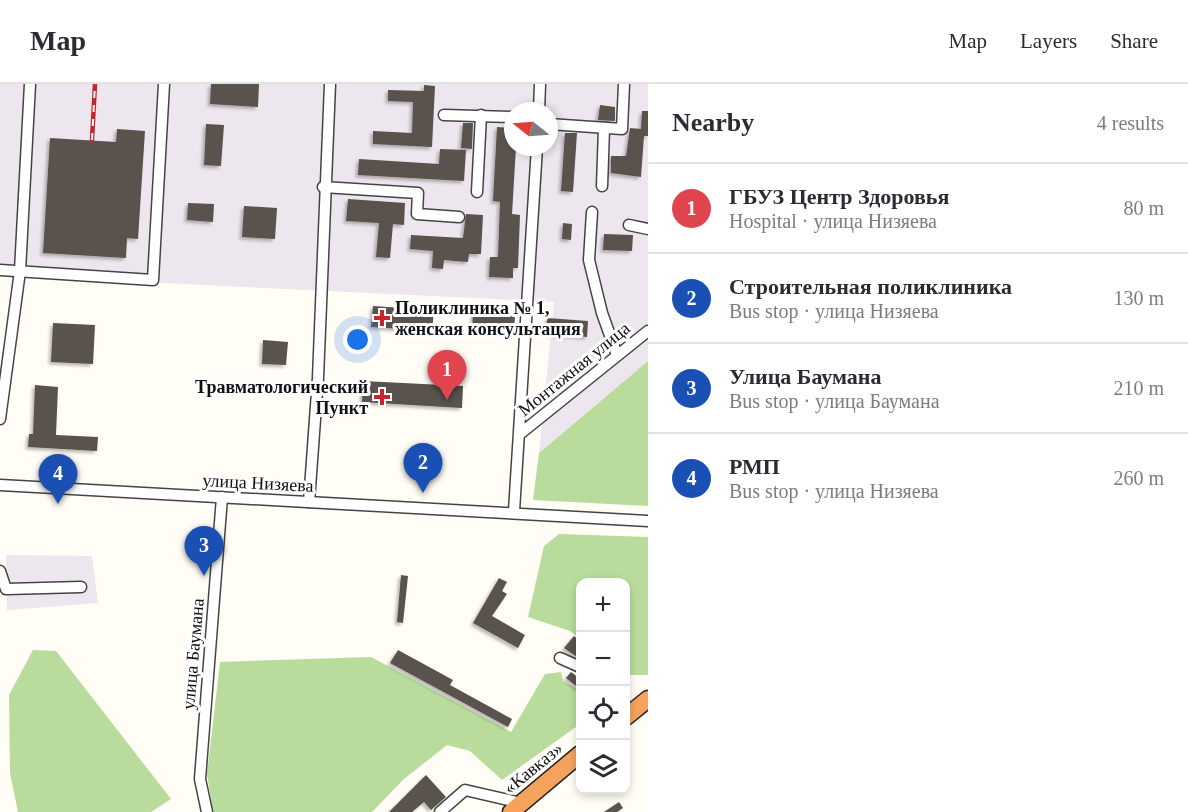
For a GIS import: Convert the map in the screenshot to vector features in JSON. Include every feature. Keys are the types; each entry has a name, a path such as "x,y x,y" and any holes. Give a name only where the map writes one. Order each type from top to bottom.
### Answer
{"highway":[{"name":"«Кавказ»","path":"516,808 576,757"}],"street":[{"path":"0,419 20,271 30,84"},
{"path":"0,270 153,280 164,84"},
{"path":"309,502 318,378 330,84"},
{"path":"539,102 540,84"},
{"path":"558,125 622,129 624,84"},
{"path":"444,115 504,116"},
{"path":"477,192 481,115"},
{"path":"603,186 604,128"},
{"path":"514,511 521,433 536,156"},
{"path":"324,187 418,193 417,214 459,217"},
{"path":"591,212 589,260 602,313 618,355"},
{"path":"629,225 648,229"},
{"name":"Монтажная улица","path":"521,433 648,331"},
{"name":"улица Низяева","path":"0,485 514,511 648,521"},
{"name":"улица Баумана","path":"207,812 200,779 222,497"},
{"path":"0,571 6,589 81,587"},
{"path":"560,658 576,665"},
{"path":"440,812 465,790 516,808"}],"shaded area":[{"path":"0,84 648,84 648,361 539,453 554,302 0,275"},
{"path":"6,555 92,556 98,603 7,610"}],"green space":[{"path":"648,361 648,506 533,500 539,453"},
{"path":"559,534 648,537 648,675 630,675 630,578 576,578 576,636 570,631 528,617 544,546"},
{"path":"33,650 56,651 171,799 151,812 18,812 10,773 9,695"},
{"path":"371,657 511,732 545,674 561,672 563,681 576,689 576,727 502,780 470,751 447,745 404,779 372,812 213,812 207,774 220,662"}],"building":[{"path":"211,84 259,84 258,107 210,104"},
{"path":"424,85 435,86 432,147 373,144 373,131 412,133 413,102 388,101 388,90 424,91"},
{"path":"600,105 615,107 615,121 598,120"},
{"path":"642,111 648,111 648,136 644,136 641,177 611,173 611,156 626,156 630,128 641,129"},
{"path":"463,123 473,123 472,149 461,148"},
{"path":"206,124 224,125 221,166 204,165"},
{"path":"497,127 504,127 504,156 515,156 512,214 520,215 518,268 513,268 513,278 489,277 490,257 498,257 500,202 493,201"},
{"path":"117,129 145,131 138,239 127,238 126,258 43,253 50,138 116,142"},
{"path":"565,133 577,133 573,192 561,191"},
{"path":"440,149 466,150 464,181 358,175 359,159 439,164"},
{"path":"348,199 405,203 404,225 393,224 390,258 376,257 379,223 346,221"},
{"path":"188,203 214,204 213,222 187,220"},
{"path":"244,206 277,208 275,239 242,237"},
{"path":"466,214 483,215 481,254 469,254 468,262 444,260 443,269 432,268 433,251 410,249 411,235 463,238"},
{"path":"563,223 572,224 571,240 562,239"},
{"path":"604,234 633,235 632,251 603,250"},
{"path":"373,306 434,310 432,331 371,327"},
{"path":"473,313 515,316 514,333 472,330"},
{"path":"547,318 588,321 587,337 546,334"},
{"path":"53,323 95,325 93,364 51,362"},
{"path":"263,340 288,342 286,365 262,364"},
{"path":"363,381 463,386 462,408 362,402"},
{"path":"35,385 58,387 56,435 98,437 97,451 28,447 29,434 33,434"},
{"path":"401,575 408,576 403,623 397,622"},
{"path":"499,578 507,582 502,591 507,594 492,616 525,635 518,648 473,623"},
{"path":"574,636 576,638 576,656 564,648"},
{"path":"398,650 453,680 450,685 512,719 508,727 390,663"},
{"path":"571,672 576,676 576,686 566,678"},
{"path":"426,775 446,797 431,810 424,802 412,812 389,812"},
{"path":"619,802 623,808 617,812 604,812"}],"railway":[{"path":"92,140 95,84"}],"place":[{"name":"Поликлиника № 1, женская консультация","path":"382,318"},
{"name":"Травматологический Пункт","path":"382,397"},
{"name":"ГБУЗ Центр Здоровья","path":"447,400"},
{"name":"Строительная поликлиника","path":"423,493"},
{"name":"РМП","path":"58,504"},
{"name":"Улица Баумана","path":"204,576"}]}
